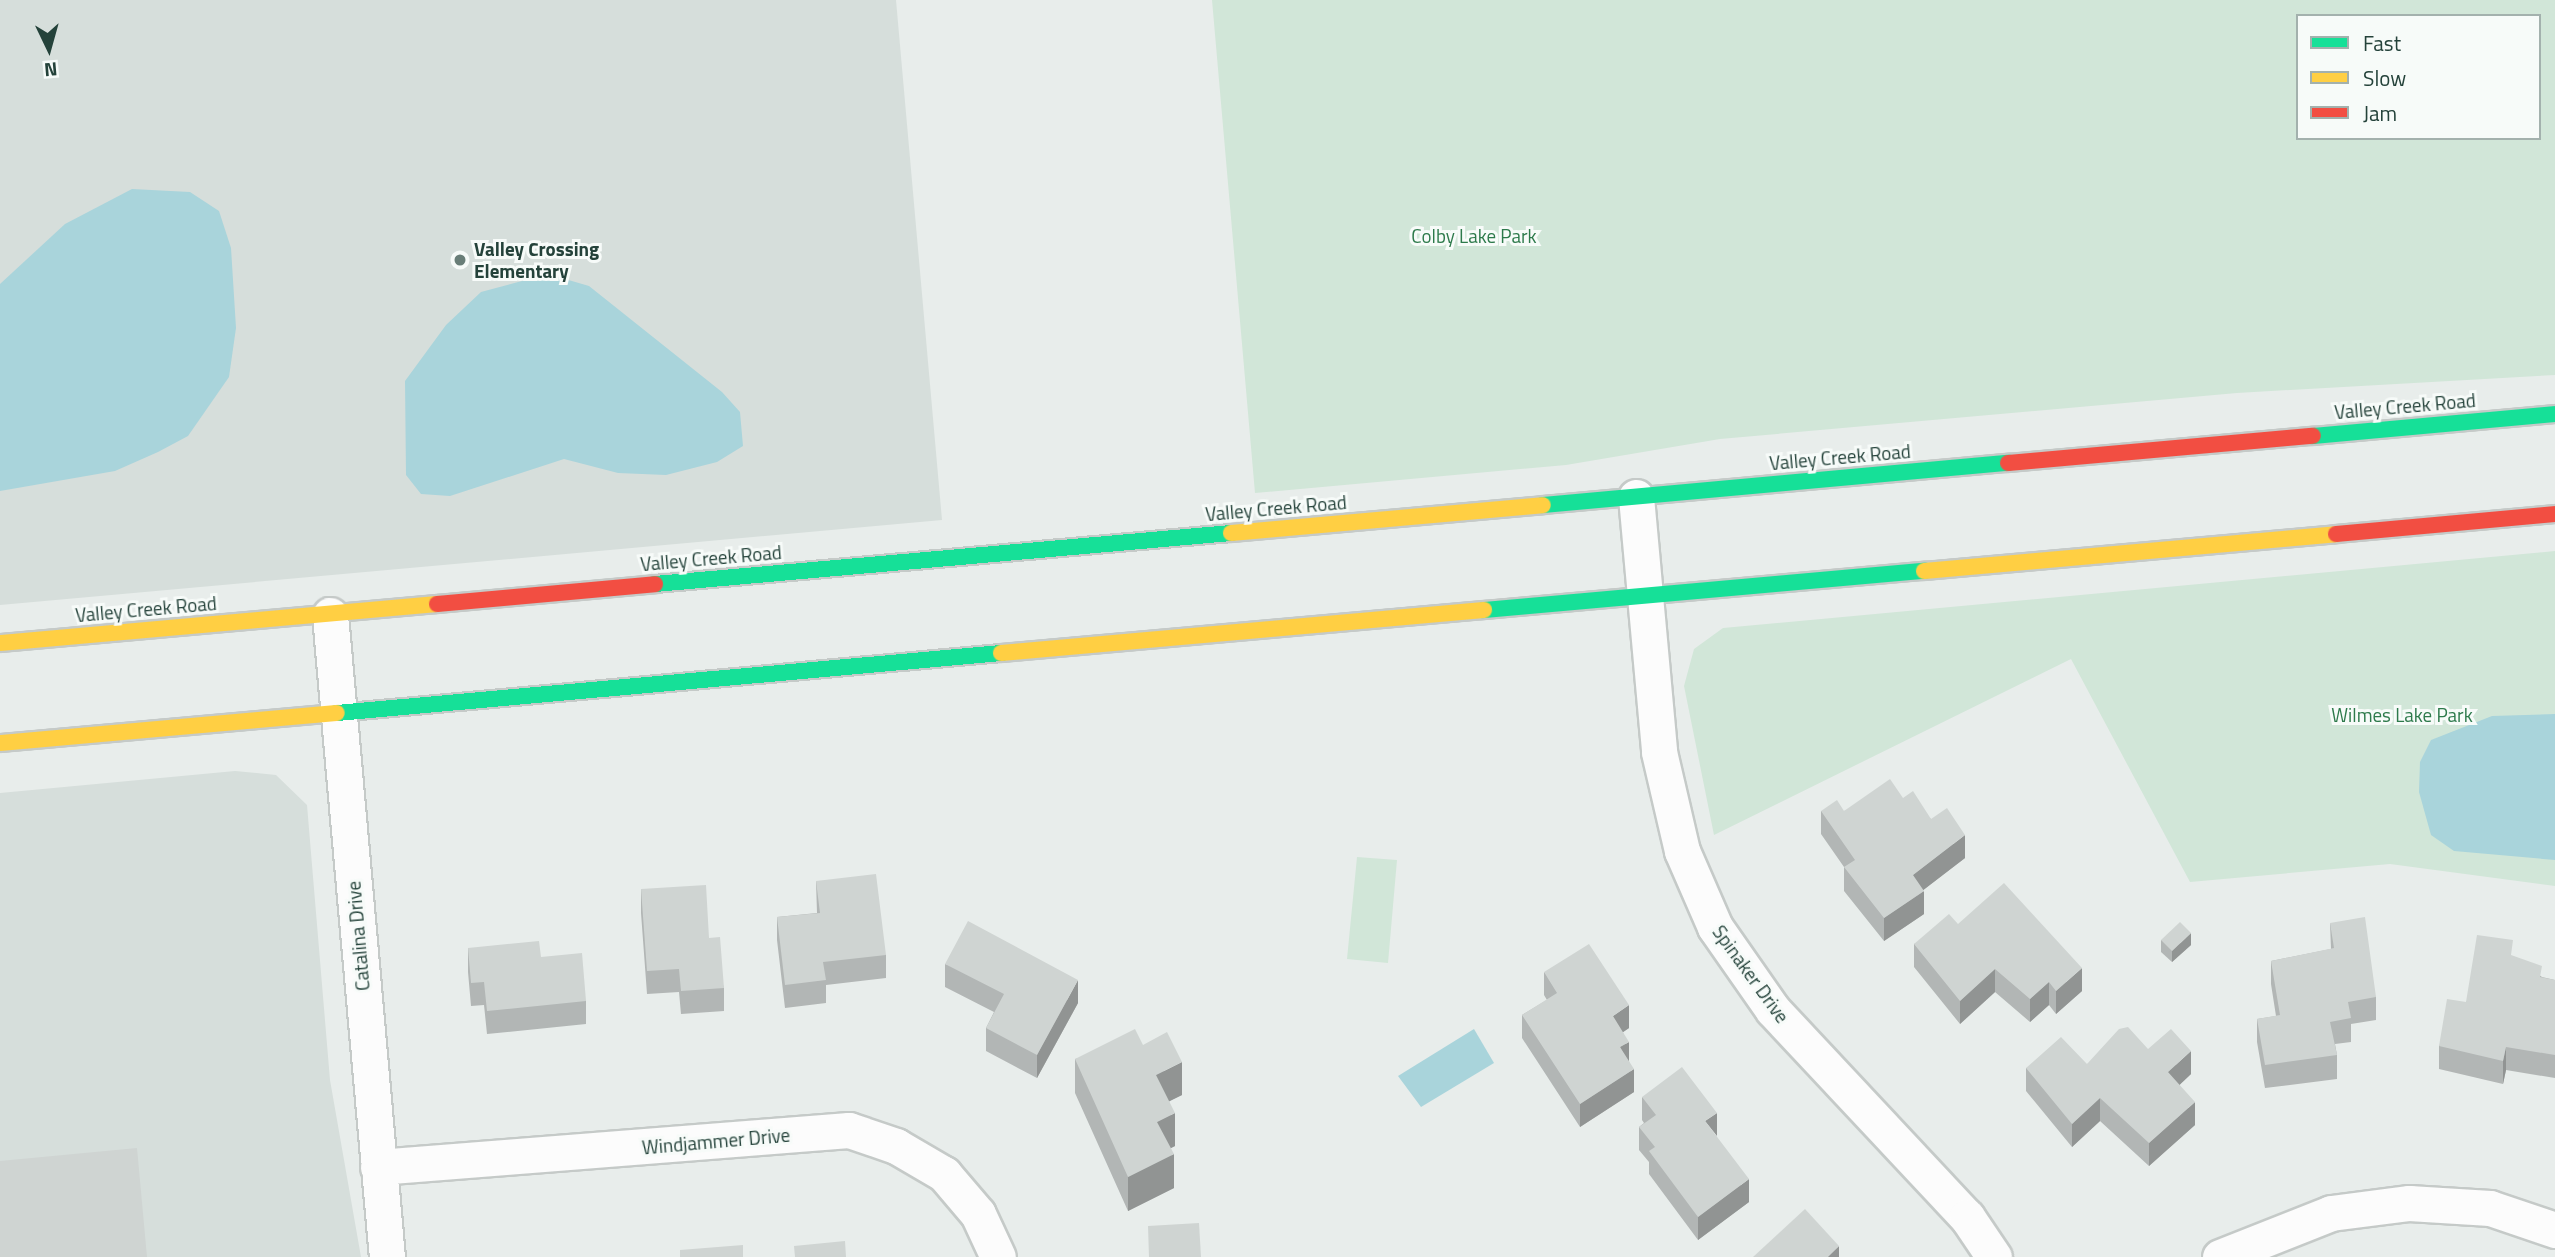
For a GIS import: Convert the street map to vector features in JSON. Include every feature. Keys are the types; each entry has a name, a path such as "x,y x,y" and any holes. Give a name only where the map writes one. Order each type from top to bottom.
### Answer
{"main road":[{"name":"Valley Creek Road","path":"0,643 2555,414"},
{"path":"0,743 2555,514"}],"street":[{"name":"Spinaker Drive","path":"1636,497 1642,595 1659,752 1682,852 1715,927 1773,1010 1967,1217 1994,1257"},
{"name":"Catalina Drive","path":"330,615 387,1257"},
{"name":"Windjammer Drive","path":"378,1167 849,1130 896,1146 944,1174 978,1214 998,1257"},
{"path":"2220,1257 2331,1213 2409,1203 2490,1208 2555,1230"}],"shaded area":[{"name":"Valley Crossing Elementary","path":"0,0 896,0 942,520 0,605"},
{"path":"235,771 276,775 307,805 330,1080 361,1257 0,1257 0,793"}],"green space":[{"name":"Colby Lake Park","path":"1212,0 2555,0 2555,375 2237,393 1720,439 1566,465 1255,493"},
{"name":"Wilmes Lake Park","path":"2555,551 2555,886 2390,864 2190,882 2071,659 1714,835 1684,686 1694,649 1723,628"},
{"path":"1357,857 1397,860 1388,963 1347,959"}],"water":[{"path":"132,189 190,192 219,211 231,248 236,328 229,377 188,436 158,452 115,471 0,491 0,284 65,224"},
{"path":"548,274 589,286 722,392 740,412 743,446 717,462 666,475 618,473 564,459 450,496 421,494 406,475 405,381 446,325 481,292"},
{"path":"2555,714 2555,860 2454,851 2431,835 2419,792 2420,762 2431,740 2492,716"},
{"path":"1474,1029 1494,1063 1421,1107 1398,1076"}],"building":[{"path":"1890,779 1903,798 1913,791 1931,819 1947,808 1965,835 1913,875 1924,891 1884,918 1844,867 1855,860 1821,811 1837,800 1844,811"},
{"path":"876,874 886,955 823,962 826,980 785,985 777,917 820,913 816,881"},
{"path":"2004,883 2082,968 2056,991 2049,982 2030,999 1995,969 1960,1001 1914,944 1949,914 1958,924"},
{"path":"706,885 709,938 720,937 724,988 681,991 679,969 647,971 641,889"},
{"path":"2365,917 2376,997 2348,1002 2351,1018 2330,1022 2337,1055 2265,1065 2257,1019 2280,1015 2271,961 2334,948 2330,923"},
{"path":"968,921 1078,980 1037,1055 986,1028 1004,994 945,964"},
{"path":"2180,922 2191,933 2172,951 2161,940"},
{"path":"2477,935 2513,940 2511,955 2542,966 2540,977 2555,980 2555,1055 2506,1047 2503,1061 2439,1046 2447,999 2466,1002"},
{"path":"539,941 541,957 582,953 586,1001 487,1011 484,982 471,983 468,948"},
{"path":"1589,944 1629,1005 1613,1016 1629,1042 1620,1047 1634,1069 1580,1104 1522,1015 1557,993 1544,972"},
{"path":"2128,1027 2148,1049 2171,1029 2191,1051 2168,1072 2195,1102 2149,1143 2100,1098 2072,1124 2026,1068 2061,1037 2087,1064 2119,1029"},
{"path":"1135,1029 1143,1045 1167,1032 1182,1062 1156,1075 1175,1113 1157,1122 1174,1154 1128,1177 1075,1059"},
{"path":"1682,1067 1717,1113 1705,1121 1749,1179 1698,1217 1649,1151 1655,1147 1639,1127 1656,1115 1642,1097"},
{"path":"137,1148 147,1257 0,1257 0,1161"},
{"path":"1805,1209 1839,1246 1828,1257 1753,1257"},
{"path":"1199,1223 1201,1257 1149,1257 1148,1226"},
{"path":"845,1241 846,1257 795,1257 794,1246"},
{"path":"743,1245 743,1257 680,1257 680,1250"}],"traffic: fast":[{"path":"2313,436 2555,414"},
{"path":"1543,505 2008,463"},
{"path":"655,584 1231,533"},
{"path":"1484,610 1924,571"},
{"path":"337,713 1001,653"}],"traffic: slow":[{"path":"1231,533 1543,505"},
{"path":"1924,571 2336,534"},
{"path":"0,643 437,604"},
{"path":"1001,653 1484,610"},
{"path":"0,743 337,713"}],"traffic: jam":[{"path":"2008,463 2313,436"},
{"path":"2336,534 2555,514"},
{"path":"437,604 655,584"}],"place":[{"name":"Valley Crossing Elementary","path":"460,260"}]}
